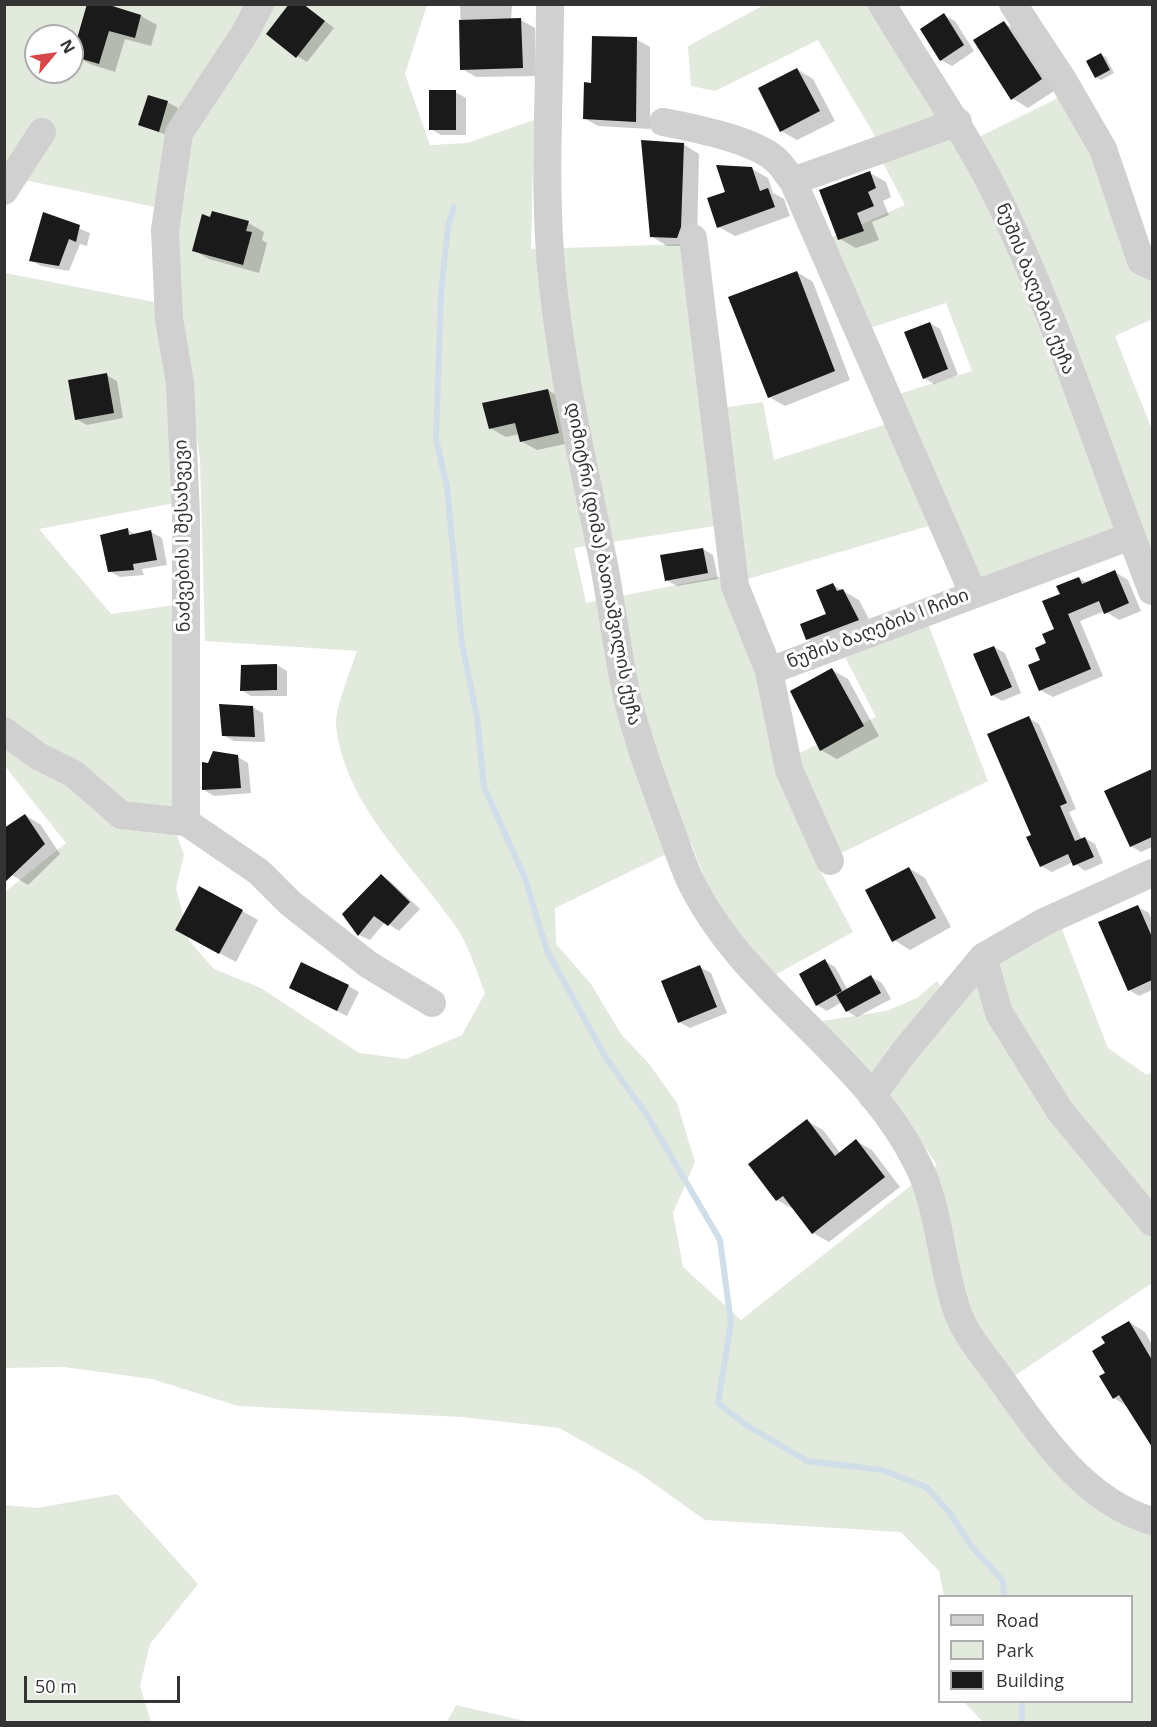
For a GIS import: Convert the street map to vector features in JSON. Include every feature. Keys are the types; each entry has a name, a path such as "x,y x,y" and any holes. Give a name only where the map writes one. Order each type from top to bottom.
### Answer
{"street":[{"name":"ნაძვების I შესახვევი","path":"186,822 186,514 180,383 169,320 165,230 179,133 245,33 260,4"},
{"name":"დიმიტრი (დიმა) ბათიაშვილის ქუჩა","path":"550,4 546,135 550,255 569,393 604,566 626,693 641,746 690,880 733,949 872,1096 919,1166 933,1205 945,1270 959,1318 981,1352 1046,1441 1084,1483 1131,1515 1152,1521"},
{"name":"ნუშის ბაღების ქუჩა","path":"882,4 958,122 997,196 1038,287 1152,591"},
{"path":"1013,4 1063,80 1103,149 1141,261 1152,266"},
{"path":"663,122 704,130 748,146 775,159 793,181 973,593"},
{"path":"793,181 958,122"},
{"path":"4,191 42,132"},
{"name":"ნუშის ბაღების I ჩიხი","path":"693,238 735,586 769,670 1131,536"},
{"path":"769,670 789,770 830,861"},
{"path":"4,731 38,756 74,774 121,814 186,822 259,872 290,903 369,965 432,1003"},
{"path":"872,1096 904,1052 983,957 1044,922 1152,873"},
{"path":"983,957 999,1013 1060,1111 1152,1222"}],"green space":[{"path":"4,5 250,5 155,207 5,176"},
{"path":"271,5 427,5 405,74 430,145 467,143 534,120 531,249 687,244 721,525 574,548 586,603 722,576 760,675 778,763 876,717 842,651 927,621 988,781 817,865 853,932 773,976 745,944 724,914 706,882 691,842 555,908 556,944 591,984 621,1034 650,1065 677,1103 695,1162 673,1213 683,1267 741,1320 937,1165 888,1093 816,1022 886,1011 917,998 937,981 952,1003 991,962 1060,924 1108,1048 1147,1075 1152,1072 1152,1283 1010,1379 1091,1480 1152,1512 1152,1722 983,1722 965,1703 1133,1703 1133,1595 944,1595 939,1571 901,1532 705,1520 639,1473 559,1428 461,1417 238,1406 152,1379 64,1367 5,1368 5,892 66,843 5,766 4,740 174,827 184,855 176,888 190,942 214,969 261,988 359,1053 406,1059 462,1035 485,993 470,953 458,930 367,809 342,755 336,719 357,651 205,641 200,459 176,303 178,229 188,137"},
{"path":"764,5 872,5 946,121 878,141 818,40 715,91 691,86 688,46"},
{"path":"1058,98 1097,156 1152,280 1152,319 1115,336 1152,430 1152,560 977,138"},
{"path":"955,132 991,204 1118,531 980,584 896,395 972,371 946,303 867,329 828,239 905,205 881,159"},
{"path":"5,273 154,302 164,333 180,502 39,529 111,614 176,605 175,815 119,807 5,724"},
{"path":"763,402 774,460 890,423 935,524 741,581 722,408"},
{"path":"117,1494 198,1584 150,1644 140,1686 151,1722 5,1722 5,1505 37,1508"},
{"path":"456,1705 529,1722 447,1722"}],"building":[{"path":"87,4 106,4 141,15 135,38 109,31 99,64 84,60 84,24 81,24"},
{"path":"289,4 303,4 325,21 296,58 266,34"},
{"path":"944,13 964,45 940,61 920,29"},
{"path":"521,18 523,68 460,70 459,20"},
{"path":"1004,21 1042,79 1011,100 973,40"},
{"path":"592,36 637,37 636,122 583,119 584,82 591,83"},
{"path":"1101,53 1110,70 1095,78 1086,61"},
{"path":"797,68 820,111 780,132 758,88"},
{"path":"429,90 456,90 456,130 429,130"},
{"path":"148,95 168,101 159,132 138,125"},
{"path":"641,140 684,143 681,227 677,238 650,237"},
{"path":"716,165 752,167 760,191 768,188 775,207 717,228 707,198 725,192"},
{"path":"870,171 876,188 868,192 874,206 857,213 864,231 838,240 819,190"},
{"path":"212,211 249,221 246,231 252,232 243,265 192,251 202,214 210,217"},
{"path":"43,212 80,225 76,242 69,239 59,266 29,261"},
{"path":"797,271 835,371 768,398 728,297"},
{"path":"930,322 948,369 923,379 904,332"},
{"path":"107,373 114,413 75,420 68,380"},
{"path":"548,389 559,433 520,442 515,423 489,429 482,403"},
{"path":"128,528 129,535 151,530 157,560 133,564 134,570 108,572 100,535"},
{"path":"703,548 708,573 665,581 660,555"},
{"path":"1115,570 1129,603 1104,614 1099,601 1068,614 1091,669 1039,691 1028,665 1040,660 1035,648 1046,643 1042,634 1054,629 1042,601 1060,594 1056,586 1079,577 1082,584"},
{"path":"833,583 837,591 843,589 859,620 806,640 800,624 826,614 816,590"},
{"path":"994,646 1012,687 991,696 973,654"},
{"path":"277,664 277,690 240,691 241,665"},
{"path":"832,668 864,726 820,751 790,691"},
{"path":"219,704 253,706 255,737 222,736"},
{"path":"1029,716 1067,803 1060,806 1075,841 1085,837 1094,857 1073,866 1068,854 1040,867 1026,837 1031,835 987,734"},
{"path":"213,751 238,755 241,788 202,790 202,762 208,763"},
{"path":"1152,769 1152,837 1130,847 1104,791"},
{"path":"25,814 45,844 4,883 4,828"},
{"path":"909,867 936,918 892,942 865,890"},
{"path":"381,874 410,902 388,926 374,916 358,936 342,914"},
{"path":"199,886 243,910 219,954 175,930"},
{"path":"1138,905 1152,937 1152,980 1128,991 1098,922"},
{"path":"825,959 842,991 816,1006 799,974"},
{"path":"301,962 349,985 337,1011 289,988"},
{"path":"700,965 717,1007 678,1023 661,981"},
{"path":"871,975 881,993 846,1012 836,995"},
{"path":"807,1119 835,1156 856,1139 885,1177 812,1234 783,1196 776,1201 748,1164"},
{"path":"1129,1321 1152,1360 1152,1447 1119,1395 1113,1399 1099,1376 1105,1373 1092,1351 1105,1343 1101,1337"}],"waterway":[{"path":"454,207 448,226 441,293 436,439 447,487 462,644 477,717 484,787 525,878 547,951 606,1058 647,1115 720,1240 731,1323 718,1403 746,1425 807,1461 882,1470 926,1487 949,1512 972,1547 1003,1581 1004,1595"},
{"path":"1022,1703 1022,1722"}]}
